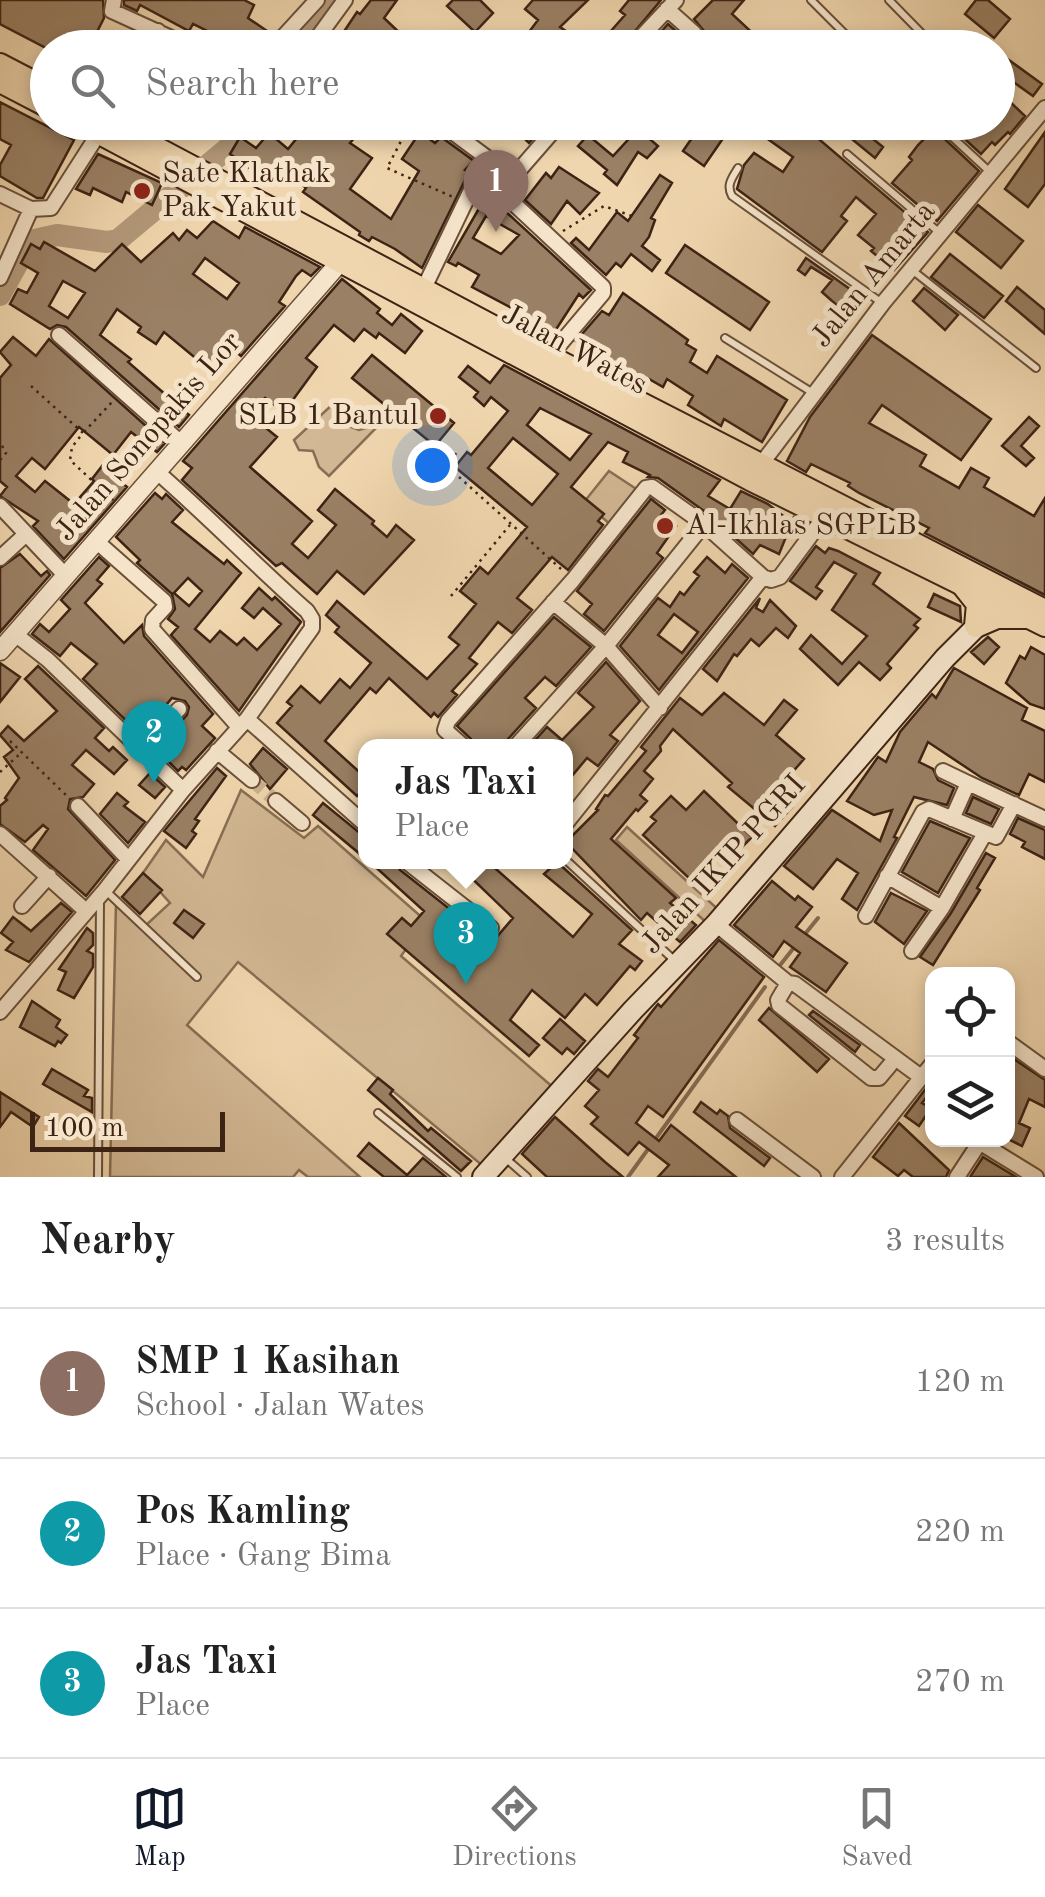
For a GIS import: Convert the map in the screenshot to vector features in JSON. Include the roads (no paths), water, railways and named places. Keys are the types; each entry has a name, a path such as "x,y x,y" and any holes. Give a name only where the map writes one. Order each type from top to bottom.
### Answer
{"highway":[{"path":"962,585 978,604 976,626"},
{"path":"976,626 1004,616 1039,618"}],"main road":[{"path":"0,64 30,80"},
{"path":"0,82 30,98"},
{"name":"Jalan Wates","path":"126,140 226,192 341,261 1039,618"},
{"name":"Jalan Wates","path":"226,192 424,288 550,356 825,516 962,585 1003,598"},
{"name":"Jalan IKIP PGRI","path":"488,1176 1003,598"}],"street":[{"path":"114,0 112,11 152,30"},
{"path":"323,30 345,0"},
{"path":"289,30 314,1"},
{"path":"649,30 672,5 692,30"},
{"name":"Jalan Amarta","path":"755,472 883,303 1044,112"},
{"path":"0,194 31,208 51,208 77,171 89,140"},
{"path":"463,140 486,157 493,184 604,291 550,356"},
{"path":"501,191 545,140"},
{"path":"424,288 477,183 501,191"},
{"path":"0,278 31,208"},
{"name":"Jalan Sonopakis Lor","path":"0,650 341,261"},
{"path":"59,335 181,443"},
{"path":"0,1012 103,892 183,790 243,724 312,628 307,611 156,471"},
{"path":"455,739 445,730 448,721 573,580 648,486 704,524 763,577 775,580 825,516"},
{"path":"0,506 65,575"},
{"path":"522,739 606,646 704,524"},
{"path":"0,558 25,535"},
{"path":"95,540 164,601 165,607 153,620 152,628 243,724 358,818"},
{"path":"573,814 763,577"},
{"path":"553,602 606,646 660,708"},
{"path":"15,634 183,790"},
{"path":"142,749 179,709"},
{"path":"217,751 252,780"},
{"path":"943,771 1045,819"},
{"path":"952,820 968,783"},
{"path":"276,801 302,823"},
{"path":"866,916 924,812 929,809 996,837 1014,804"},
{"path":"78,806 128,859"},
{"path":"0,834 86,911"},
{"path":"912,951 984,835"},
{"path":"416,869 492,928"},
{"path":"22,906 49,876"},
{"path":"888,876 942,908"},
{"path":"716,924 788,983 795,984 921,1077"},
{"path":"788,983 778,1000 780,1005 872,1078 879,1078 890,1065"},
{"path":"1015,1047 1045,1069"},
{"path":"842,1177 925,1072"},
{"path":"737,1120 814,1177"},
{"path":"957,1177 974,1147"},
{"path":"988,1147 1036,1177"}],"lane":[{"path":"811,0 841,30"},
{"path":"889,0 918,30"},
{"path":"955,140 992,174"},
{"path":"847,154 942,235"},
{"path":"738,168 728,190 732,196 883,303"},
{"path":"911,270 1036,368"},
{"path":"725,338 814,393"},
{"path":"573,866 680,962"},
{"path":"103,892 197,978"},
{"path":"98,1177 103,892"},
{"path":"378,1113 457,1177"},
{"path":"502,1156 527,1177"}],"waterway":[{"path":"308,30 328,0"},
{"path":"0,295 30,241 57,235 118,240 233,140"},
{"path":"805,934 818,918"},
{"path":"777,969 796,945"},
{"path":"628,1177 765,987"}],"tunnel":[{"path":"252,780 276,801"}],"place":[{"name":"Sate Klathak Pak Yakut","path":"142,191"},
{"name":"SMP 1 Kasihan","path":"496,232"},
{"name":"SLB 1 Bantul","path":"438,416"},
{"name":"Al-Ikhlas SGPLB","path":"665,526"},
{"name":"Pos Kamling","path":"154,783"},
{"name":"Jas Taxi","path":"466,984"}]}
